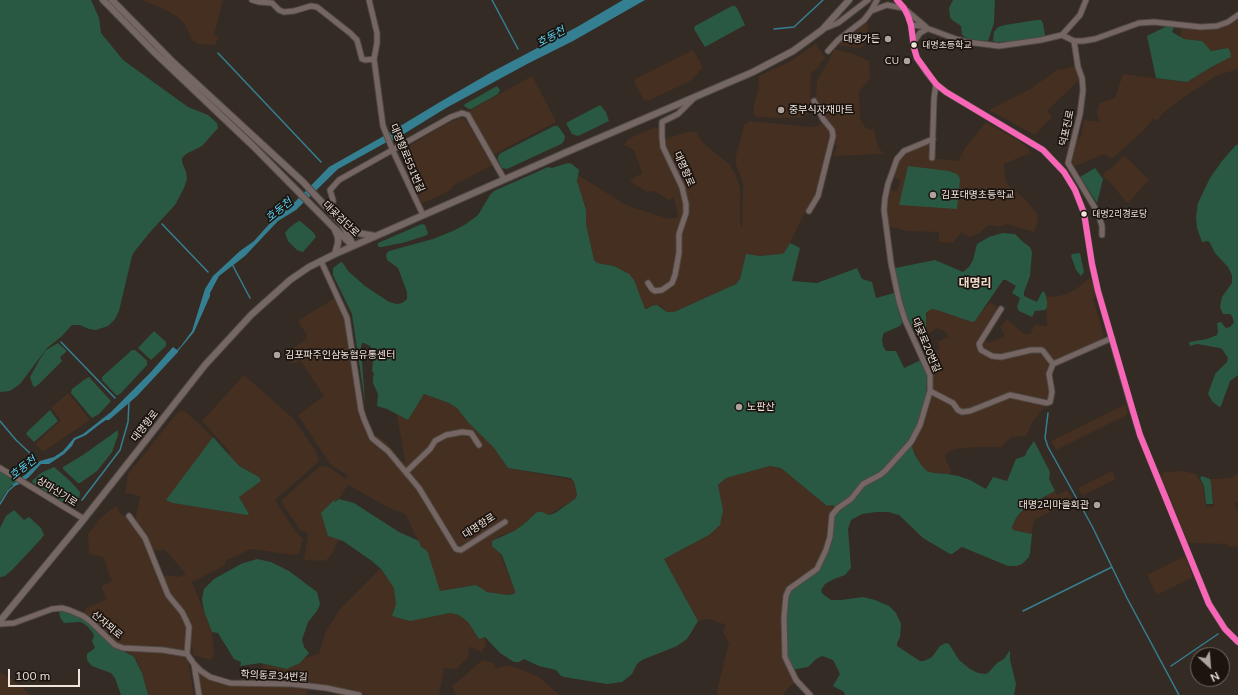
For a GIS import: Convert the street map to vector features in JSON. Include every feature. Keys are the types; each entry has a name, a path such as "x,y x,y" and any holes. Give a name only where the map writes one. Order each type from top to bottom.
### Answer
{"main road":[{"name":"대곶검단로","path":"102,0 354,246"},
{"name":"대곶검단로","path":"112,0 174,63 303,182 344,225 354,246"},
{"name":"대명항로","path":"0,620 84,519 205,365 270,296 290,280 335,254 504,179 753,72 793,52 822,30 849,0"},
{"path":"344,225 358,233 377,236"},
{"path":"334,228 338,237 335,254"}],"street":[{"path":"252,0 272,3 279,10 284,12 311,6 317,7 350,32 357,40 362,59 374,59"},
{"name":"대명항로551번길","path":"369,0 377,33 374,59 384,129 392,150 423,215"},
{"path":"822,30 838,23 868,0"},
{"path":"828,51 838,40 864,20 871,12 877,0"},
{"path":"897,0 928,29"},
{"path":"901,0 911,25 913,43 917,58 936,84 946,92 1037,146 1051,157 1064,172 1075,190 1084,213 1092,264 1140,435 1209,604 1226,629 1238,642"},
{"path":"911,25 967,42 999,46 1041,40 1062,35 1080,15 1086,0"},
{"path":"871,12 887,5 904,8"},
{"path":"1062,35 1074,41 1083,41 1094,39 1139,23 1154,22 1201,27 1217,26 1228,22 1238,15"},
{"path":"913,43 920,33 928,29"},
{"name":"덕포진로","path":"1074,41 1083,90 1080,114 1068,163 1098,212 1102,226 1102,235"},
{"path":"932,158 934,98 936,84"},
{"name":"대명항로","path":"648,283 652,289 658,291 667,288 674,280 679,258 679,234 687,209 684,193 663,147 662,122 674,117 696,96"},
{"path":"809,211 820,192 833,136 832,130 823,119 814,101"},
{"path":"333,202 330,190 332,186 358,169 451,117 462,113 465,113 470,119 504,179"},
{"name":"대곶로20번길","path":"810,695 796,680 785,657 784,618 786,596 789,589 817,569 830,537 832,516 838,508 851,500 863,484 884,472 911,442 922,419 930,391 930,375 905,320 899,301 891,263 884,210 888,184 897,159 904,151 933,139"},
{"name":"대명항로","path":"321,261 347,318 362,410 372,438 388,451 427,499 456,549 461,550 505,522"},
{"path":"1001,309 979,344 981,350 992,356 1001,357 1031,350 1041,350 1053,364"},
{"path":"930,391 953,403 958,410 962,412 970,411 1010,394 1047,403 1050,402 1052,392 1049,374 1053,364 1112,338"},
{"path":"406,472 428,451 435,441 446,435 462,432 471,433 479,445"},
{"name":"상마신기로","path":"0,468 84,519"},
{"path":"129,516 145,538 168,595 182,612 186,620 188,627 187,654 194,664 199,695"},
{"name":"산자뫼로","path":"0,624 14,623 47,610 62,608 83,616 116,645 123,648 163,650 187,654"},
{"name":"학의동로34번길","path":"194,664 210,677 230,683 292,684 326,688 359,695"}],"shaded area":[{"path":"142,0 223,0 214,35 219,37 215,45 197,44 192,40 185,25 179,18 166,10"},
{"path":"1238,20 1238,69 1216,76 1184,97 1162,114 1158,120 1153,119 1144,130 1113,158 1110,158 1104,154 1075,166 1072,163 1076,137 1080,138 1081,136 1084,120 1099,122 1097,112 1100,103 1115,98 1123,74 1184,82 1191,80 1229,58 1228,48 1211,51 1202,41 1184,39 1180,37 1182,27 1207,29 1219,28"},
{"path":"865,23 868,24 868,28 863,47 857,48 838,45 841,41"},
{"path":"816,44 826,59 821,62 819,67 811,73 810,105 808,114 803,117 786,118 756,117 754,114 754,104 758,91 759,76 789,62"},
{"path":"834,49 854,54 869,61 870,78 859,92 860,119 866,128 874,130 878,147 884,154 833,156 837,146 834,144 836,132 833,125 825,119 816,98 817,80"},
{"path":"693,50 703,67 692,80 648,101 644,100 634,82 635,79"},
{"path":"1076,67 1080,79 1047,111 1052,117 1035,135 989,110 1030,89 1057,70"},
{"path":"532,76 556,122 493,155 467,112"},
{"path":"460,118 467,122 492,165 453,186 452,189 422,203 417,193 419,186 410,169 404,151 414,143 446,124"},
{"path":"750,121 811,127 818,126 821,123 830,131 831,137 816,195 804,214 790,243 784,253 781,254 760,256 746,255 740,279 736,284 674,312 667,312 661,306 651,306 645,309 614,266 597,263 594,260 586,224 586,210 577,184 578,175 626,205 669,219 678,217 674,197 669,200 654,191 647,192 629,181 642,173 634,150 624,145 628,139 655,127 659,129 660,141 694,131 697,133 702,142 730,165 736,175 740,188 740,224 742,227 743,183 736,165 736,156 744,125"},
{"path":"986,122 1019,141 1029,149 1030,154 1004,164 1004,167 1008,185 1026,200 1037,213 1038,220 1034,232 1007,224 999,227 989,225 979,233 970,237 962,233 962,231 953,243 939,242 939,232 907,231 887,226 887,199 889,190 897,191 901,180 892,177 899,161 907,153 929,143 929,158 958,161 965,148"},
{"path":"1123,156 1126,157 1149,180 1128,203 1109,181 1103,177 1104,173 1116,164"},
{"path":"1090,279 1093,284 1096,297 1093,298 1104,336 1098,342 1058,358 1050,365 1047,377 1050,389 1048,400 1044,408 1033,421 1026,436 1011,437 1001,447 955,449 945,455 951,473 934,473 927,471 922,466 911,446 925,419 933,386 924,357 940,349 937,342 948,337 946,332 938,328 926,335 926,317 928,311 931,309 937,310 972,322 975,321 990,302 1001,310 985,336 987,342 990,343 1005,336 1000,327 1007,319 1024,334 1030,334 1035,325 1047,326 1046,296 1053,297 1067,294"},
{"path":"335,298 344,316 357,399 362,418 372,441 377,435 389,445 404,463 405,461 397,414 408,420 424,394 454,405 494,448 508,468 573,480 577,494 576,498 572,501 549,515 537,512 514,531 497,537 500,553 515,591 514,594 507,595 491,593 469,586 440,591 406,515 393,510 348,485 339,499 335,502 334,501 330,537 339,539 331,555 323,561 304,560 308,535 300,530 282,503 282,500 321,466 329,467 346,479 348,476 330,464 298,415 324,396 300,360 293,364 286,353 305,340 307,335 299,320"},
{"path":"244,375 294,419 315,450 319,459 316,464 275,500 294,530 303,539 299,554 293,555 251,549 225,561 226,565 192,582 212,632 214,655 211,660 193,655 193,649 189,646 191,624 169,593 163,577 167,575 179,577 186,574 165,550 151,551 135,521 140,496 125,493 128,474 181,410 186,412 213,437 167,500 173,503 249,514 239,497 260,481 259,477 233,461 229,455 231,453 202,421"},
{"path":"69,393 90,420 44,451 41,450 35,444 61,420 51,408"},
{"path":"1124,405 1126,406 1128,413 1127,415 1056,450 1052,443 1053,440"},
{"path":"770,466 781,468 827,506 832,505 838,508 826,550 784,624 795,682 783,695 717,695 729,643 723,632 726,625 709,619 698,621 664,559 709,535 723,510 718,486 726,478"},
{"path":"1112,471 1115,477 1114,480 1082,496 1078,488"},
{"path":"1183,471 1196,474 1203,486 1206,507 1214,506 1210,479 1231,478 1238,473 1238,502 1235,503 1238,513 1238,546 1230,547 1226,544 1188,543 1161,476 1165,472"},
{"path":"1067,490 1072,499 1071,501 1036,519 1033,523 1032,534 1013,530 1012,528 1015,520 1024,509 1055,491 1057,495"},
{"path":"114,507 117,507 120,513 130,521 141,534 166,595 181,612 187,626 185,648 183,650 119,645 84,614 85,609 107,599 102,586 112,581 103,557 89,554 88,534 101,518"},
{"path":"1185,556 1193,577 1157,595 1147,575"},
{"path":"380,569 395,588 396,604 392,616 438,615 450,613 459,615 468,622 479,639 485,636 486,646 481,652 471,647 468,648 469,656 456,669 444,668 439,695 368,695 324,686 260,682 263,664 287,669 300,663 304,658 319,654 325,633 340,609"},
{"path":"123,651 159,651 184,656 188,662 194,695 148,695 142,673 136,659"},
{"path":"483,660 493,663 496,668 510,665 539,677 559,695 456,695 452,686"},
{"path":"0,672 21,686 30,695 0,695"},
{"path":"200,672 207,678 229,684 293,685 306,688 307,695 201,695 198,675"}],"green space":[{"path":"0,0 91,0 99,18 101,33 123,60 188,107 208,115 217,123 218,128 202,146 186,154 182,158 187,179 184,188 175,205 134,252 119,311 115,319 108,326 96,330 80,325 72,325 62,336 47,348 20,384 10,391 0,392"},
{"path":"953,0 995,0 994,23 988,41 968,39 962,35 961,26 950,17 949,8"},
{"path":"732,6 737,8 745,25 705,47 694,29 695,26"},
{"path":"1041,20 1043,23 1045,36 1018,41 993,41 994,32 998,27"},
{"path":"1169,26 1174,27 1172,32 1184,39 1202,41 1211,51 1228,48 1231,57 1187,82 1156,78 1147,36"},
{"path":"497,86 500,90 498,94 471,109 464,106 465,104"},
{"path":"600,105 606,112 609,121 578,136 572,134 566,123"},
{"path":"554,126 558,126 565,136 564,141 561,144 507,169 502,168 498,160 498,156 501,153"},
{"path":"1236,145 1238,145 1238,375 1230,381 1221,406 1219,407 1212,401 1208,394 1215,374 1227,362 1228,358 1220,348 1197,344 1190,346 1189,342 1207,339 1217,335 1217,323 1221,322 1226,328 1230,327 1234,322 1232,316 1230,314 1223,314 1220,307 1222,297 1232,283 1232,275 1228,267 1215,253 1210,243 1208,241 1202,242 1197,228 1196,217 1198,203 1210,178"},
{"path":"568,163 572,164 579,170 577,181 586,210 586,224 594,260 597,263 614,266 629,274 634,280 645,309 657,305 667,312 674,312 736,284 740,279 746,254 760,256 781,254 784,253 790,243 800,248 792,281 817,283 857,268 862,279 872,282 876,298 894,293 902,323 900,326 884,333 882,340 883,346 886,351 896,351 904,368 921,360 927,375 926,395 917,425 910,441 915,455 927,471 958,476 970,480 986,489 993,477 1007,481 1016,459 1025,456 1034,441 1050,472 1049,479 1055,491 1029,505 1015,520 1012,527 1013,530 1032,534 1029,557 1022,564 1017,566 1008,566 962,547 950,554 923,538 899,515 888,512 876,512 862,514 851,520 848,529 851,568 845,575 825,584 821,590 824,595 831,600 863,597 889,606 896,613 901,624 900,637 897,646 920,661 924,661 932,657 940,646 946,643 949,644 959,660 970,669 978,673 985,674 1004,659 1010,650 1010,660 1016,684 1014,695 845,695 844,692 833,686 840,674 833,660 822,656 816,659 808,667 791,670 785,657 789,589 817,569 826,550 832,515 838,508 832,505 827,506 781,468 770,466 726,478 718,485 723,510 720,525 709,535 664,559 698,621 687,639 677,646 642,660 637,664 632,674 622,682 607,684 564,677 561,676 556,670 539,666 524,659 519,662 514,662 500,653 485,637 479,639 468,622 459,615 450,613 410,621 392,616 396,604 394,588 381,569 343,541 328,536 321,513 334,500 335,502 339,499 354,503 399,532 419,541 421,547 428,553 440,591 476,585 487,592 507,595 514,594 515,591 502,555 492,546 492,541 514,531 537,512 542,512 549,515 555,513 576,498 577,494 574,482 571,478 508,468 494,448 468,422 457,408 449,403 424,394 408,420 387,409 377,406 378,394 373,383 374,374 372,371 374,352 370,346 362,343 365,403 352,314 333,275 333,268 341,262 343,263 348,271 365,286 389,302 397,304 402,303 407,299 407,292 398,268 387,260 386,255 389,251 433,239 455,230 478,215 494,191 548,167 552,168"},
{"path":"908,166 949,171 957,174 960,179 957,209 899,205"},
{"path":"1095,168 1103,179 1097,203 1080,177"},
{"path":"300,221 313,232 316,237 303,252 297,250 288,241 285,233 289,228"},
{"path":"422,224 425,225 428,233 427,235 406,242 378,247 378,243"},
{"path":"1002,233 1015,234 1030,247 1032,252 1030,276 1024,296 1037,302 1043,291 1047,301 1047,307 1045,310 1035,311 1032,317 1019,311 1017,307 1020,298 1012,293 1016,286 1006,280 1003,280 975,321 972,322 931,309 926,313 926,335 924,337 915,330 911,326 904,311 895,268 935,260 963,272 969,267 973,260 977,244 989,237"},
{"path":"1080,253 1084,272 1081,276 1076,270 1071,256 1072,254"},
{"path":"154,331 166,342 166,346 151,360 138,348"},
{"path":"58,343 66,350 66,352 60,357 62,361 39,384 35,387 33,386 30,377 40,359 46,350"},
{"path":"132,350 135,350 147,361 147,365 121,393 116,395 102,380 102,377"},
{"path":"89,377 111,401 99,414 92,418 71,393 72,389"},
{"path":"50,410 58,421 34,442 26,434 27,432"},
{"path":"118,430 118,435 112,452 97,471 78,483 63,469 63,467 83,455"},
{"path":"213,437 239,466 259,477 261,481 239,497 249,514 247,515 173,503 166,500"},
{"path":"54,467 80,492 79,499 76,499 69,505 57,499 32,482 41,473"},
{"path":"0,471 17,480 0,501"},
{"path":"1202,476 1210,479 1213,504 1206,504 1204,486 1200,478"},
{"path":"14,510 24,520 29,517 41,528 44,535 13,569 5,576 0,577 0,528 6,516"},
{"path":"257,559 271,562 289,571 317,592 320,604 317,611 308,622 302,640 304,647 309,653 300,663 287,669 260,663 240,666 241,662 234,659 218,633 212,632 204,611 202,599 204,589 214,579 241,564"},
{"path":"59,611 67,612 86,620 114,647 133,656 142,673 148,695 121,695 115,678 111,673 92,666 87,660 87,654 95,648 92,641 94,636 93,633 81,622 64,623 60,617"}],"water":[{"path":"623,0 645,0 573,41 446,108 394,140 385,143 338,169 296,210 278,221 245,256 219,276 210,293 194,332 178,352 137,396 109,420 106,420 86,435 75,440 72,446 64,454 49,464 41,464 20,484 14,486 12,485 40,461 54,457 63,451 74,438 83,434 111,412 150,373 173,347 177,350 181,346 192,331 205,289 213,276 240,251 254,241 271,222 290,207 329,167 490,73 577,27"}],"waterway":[{"path":"492,0 518,49"},
{"path":"774,29 794,27 823,0"},
{"path":"218,53 321,162"},
{"path":"162,224 208,272"},
{"path":"232,264 250,298"},
{"path":"61,342 115,398"},
{"path":"82,500 120,450 128,422 129,402"},
{"path":"1048,413 1045,438 1048,447 1092,526 1127,598 1179,695"},
{"path":"0,421 16,440 34,457"},
{"name":"호동천","path":"0,504 8,491 15,485"},
{"path":"1023,611 1112,567"},
{"path":"1171,666 1218,634"}],"transit line":[{"path":"897,0 904,8 908,16 917,58 936,84 946,92 1043,150 1064,172 1075,190 1084,213 1098,291 1140,435 1209,604 1225,629 1238,642"}],"place":[{"name":"대명가든","path":"888,39"},
{"name":"대명초등학교","path":"914,45"},
{"name":"CU","path":"907,61"},
{"name":"중부식자재마트","path":"781,110"},
{"name":"김포대명초등학교","path":"933,195"},
{"name":"대명2리경로당","path":"1084,214"},
{"name":"김포파주인삼농협유통센터","path":"277,355"},
{"name":"노판산","path":"739,407"},
{"name":"대명2리마을회관","path":"1097,505"}],"district":[{"name":"대명리","path":"975,283"}]}
